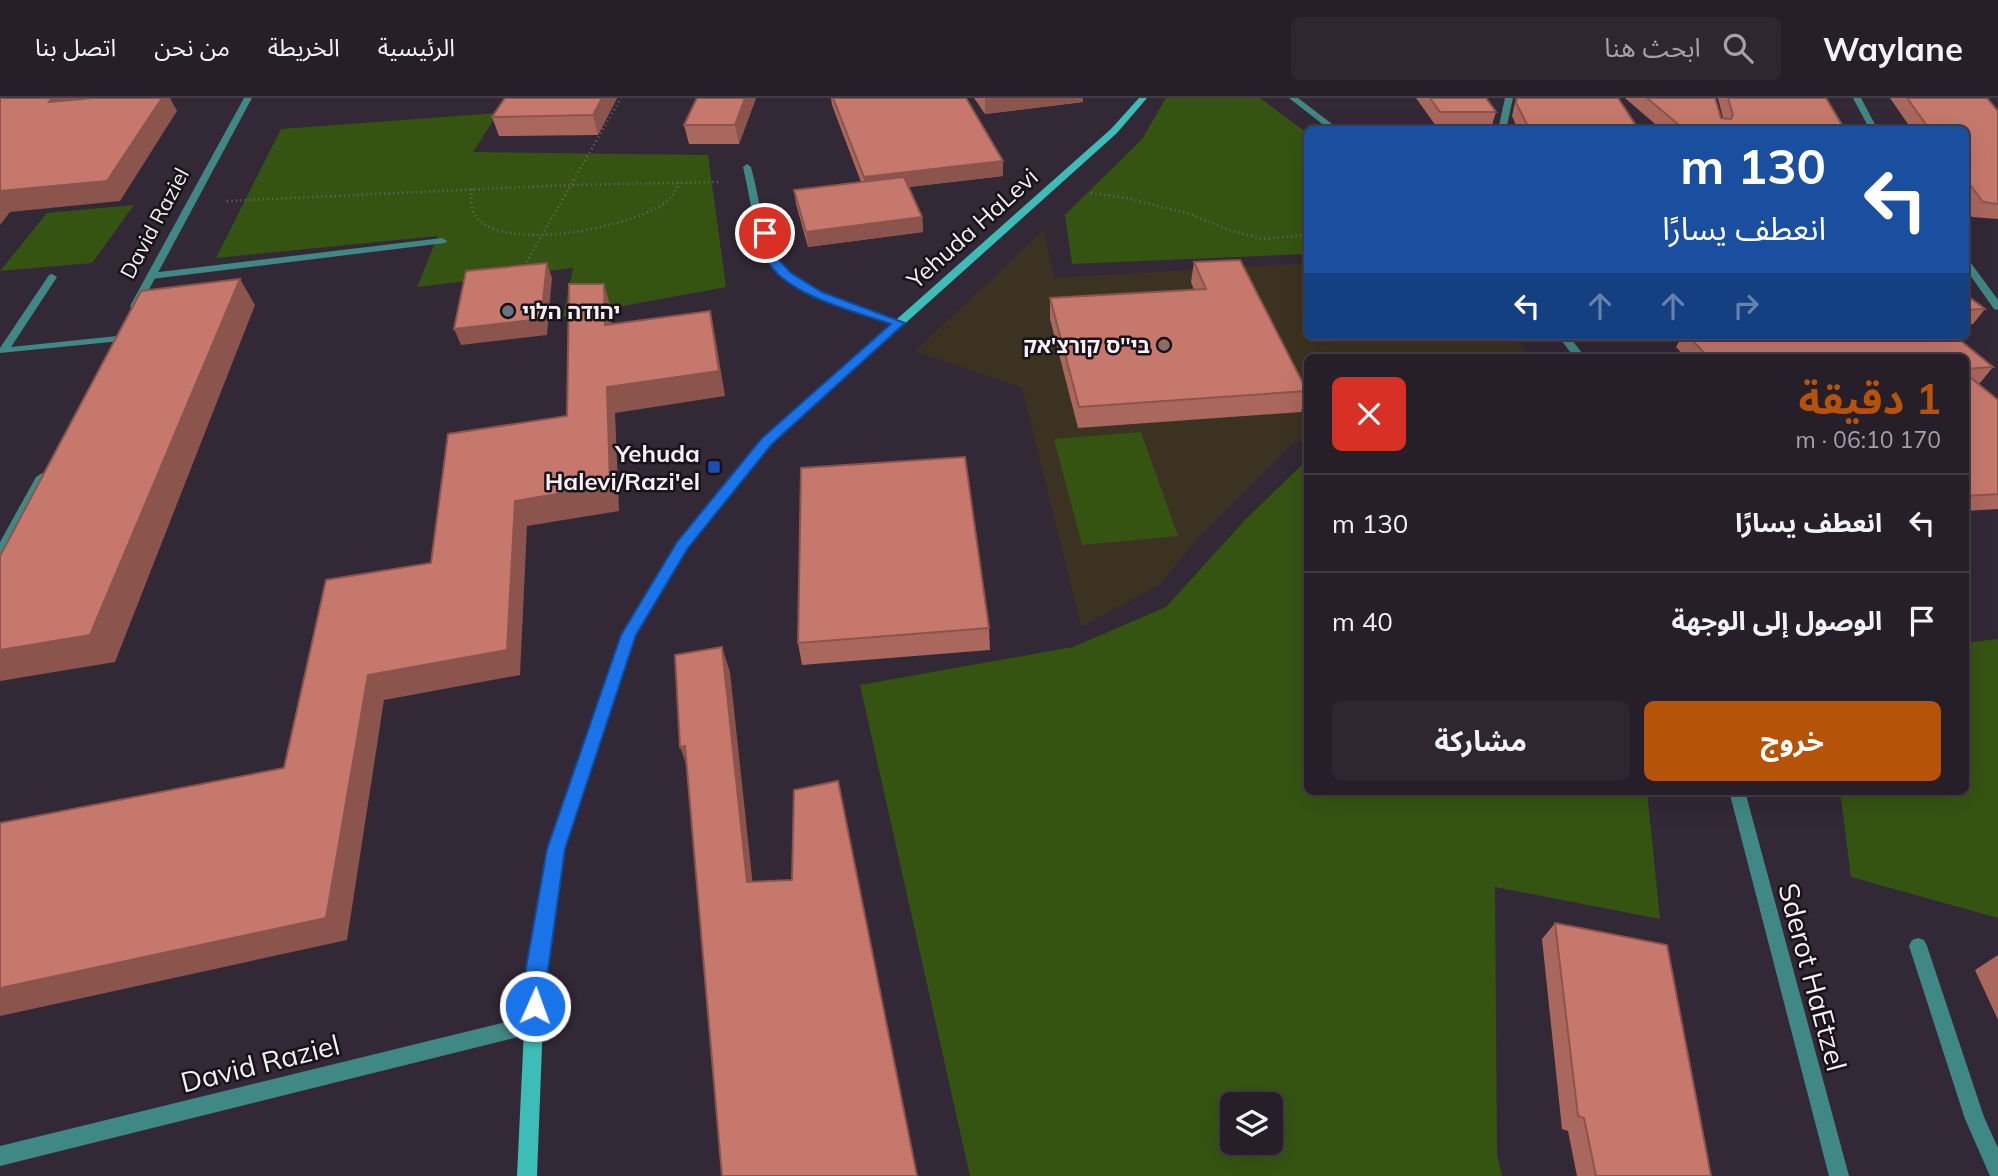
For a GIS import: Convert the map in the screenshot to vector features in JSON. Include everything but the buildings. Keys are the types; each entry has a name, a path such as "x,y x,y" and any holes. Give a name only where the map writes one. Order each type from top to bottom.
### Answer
{"street":[{"name":"David Raziel","path":"128,318 248,98"},
{"path":"1293,98 1331,126"},
{"path":"1503,126 1509,98"},
{"path":"1857,98 1872,126"},
{"name":"Yehuda HaLevi","path":"527,1176 537,968 556,849 629,635 682,545 767,441 1114,131 1140,100"},
{"path":"747,167 772,259 787,275 818,294 900,323"},
{"path":"151,276 442,241"},
{"path":"1969,267 1998,307"},
{"path":"51,277 3,351 120,334 110,351"},
{"path":"1566,340 1578,354"},
{"path":"0,554 46,471"},
{"name":"Sderot HaEtzel","path":"1738,795 1839,1176"},
{"path":"1917,946 1975,1119 1998,1171"},
{"name":"David Raziel","path":"0,1156 534,1024"}],"path":[{"path":"520,274 621,98"},
{"path":"191,202 570,185 751,181"},
{"path":"472,190 471,206 479,220 503,230 542,236 604,228 639,215 666,201 680,183"},
{"path":"1051,187 1127,198 1190,214 1229,230 1262,239 1304,235"}],"shaded area":[{"path":"1044,230 1054,278 1304,263 1304,340 1517,340 1527,354 1304,354 1304,440 1291,445 1201,535 1159,585 1081,627 1022,388 915,351"}],"green space":[{"path":"1166,98 1260,98 1304,131 1304,254 1072,264 1065,215 1142,139"},
{"path":"498,113 473,152 708,155 726,287 563,317 573,268 417,287 438,236 216,258 281,129"},
{"path":"134,205 92,263 0,271 47,213"},
{"path":"1141,432 1178,536 1082,545 1054,439"},
{"path":"1304,463 1304,795 1647,795 1660,919 1495,887 1497,1155 1502,1176 970,1176 860,685 1073,647 1166,607 1245,520"},
{"path":"1998,639 1998,918 1851,877 1841,795 1969,795 1969,643"}],"place":[{"name":"יהודה הלוי","path":"508,311"},
{"name":"בי''ס קורצ'אק","path":"1164,345"},
{"name":"Yehuda Halevi/Razi'el","path":"714,467"}],"route":[{"path":"535,1006 537,968 556,849 590,741 629,635 682,545 767,441 900,323 818,294 787,275 772,259 765,233"}]}
